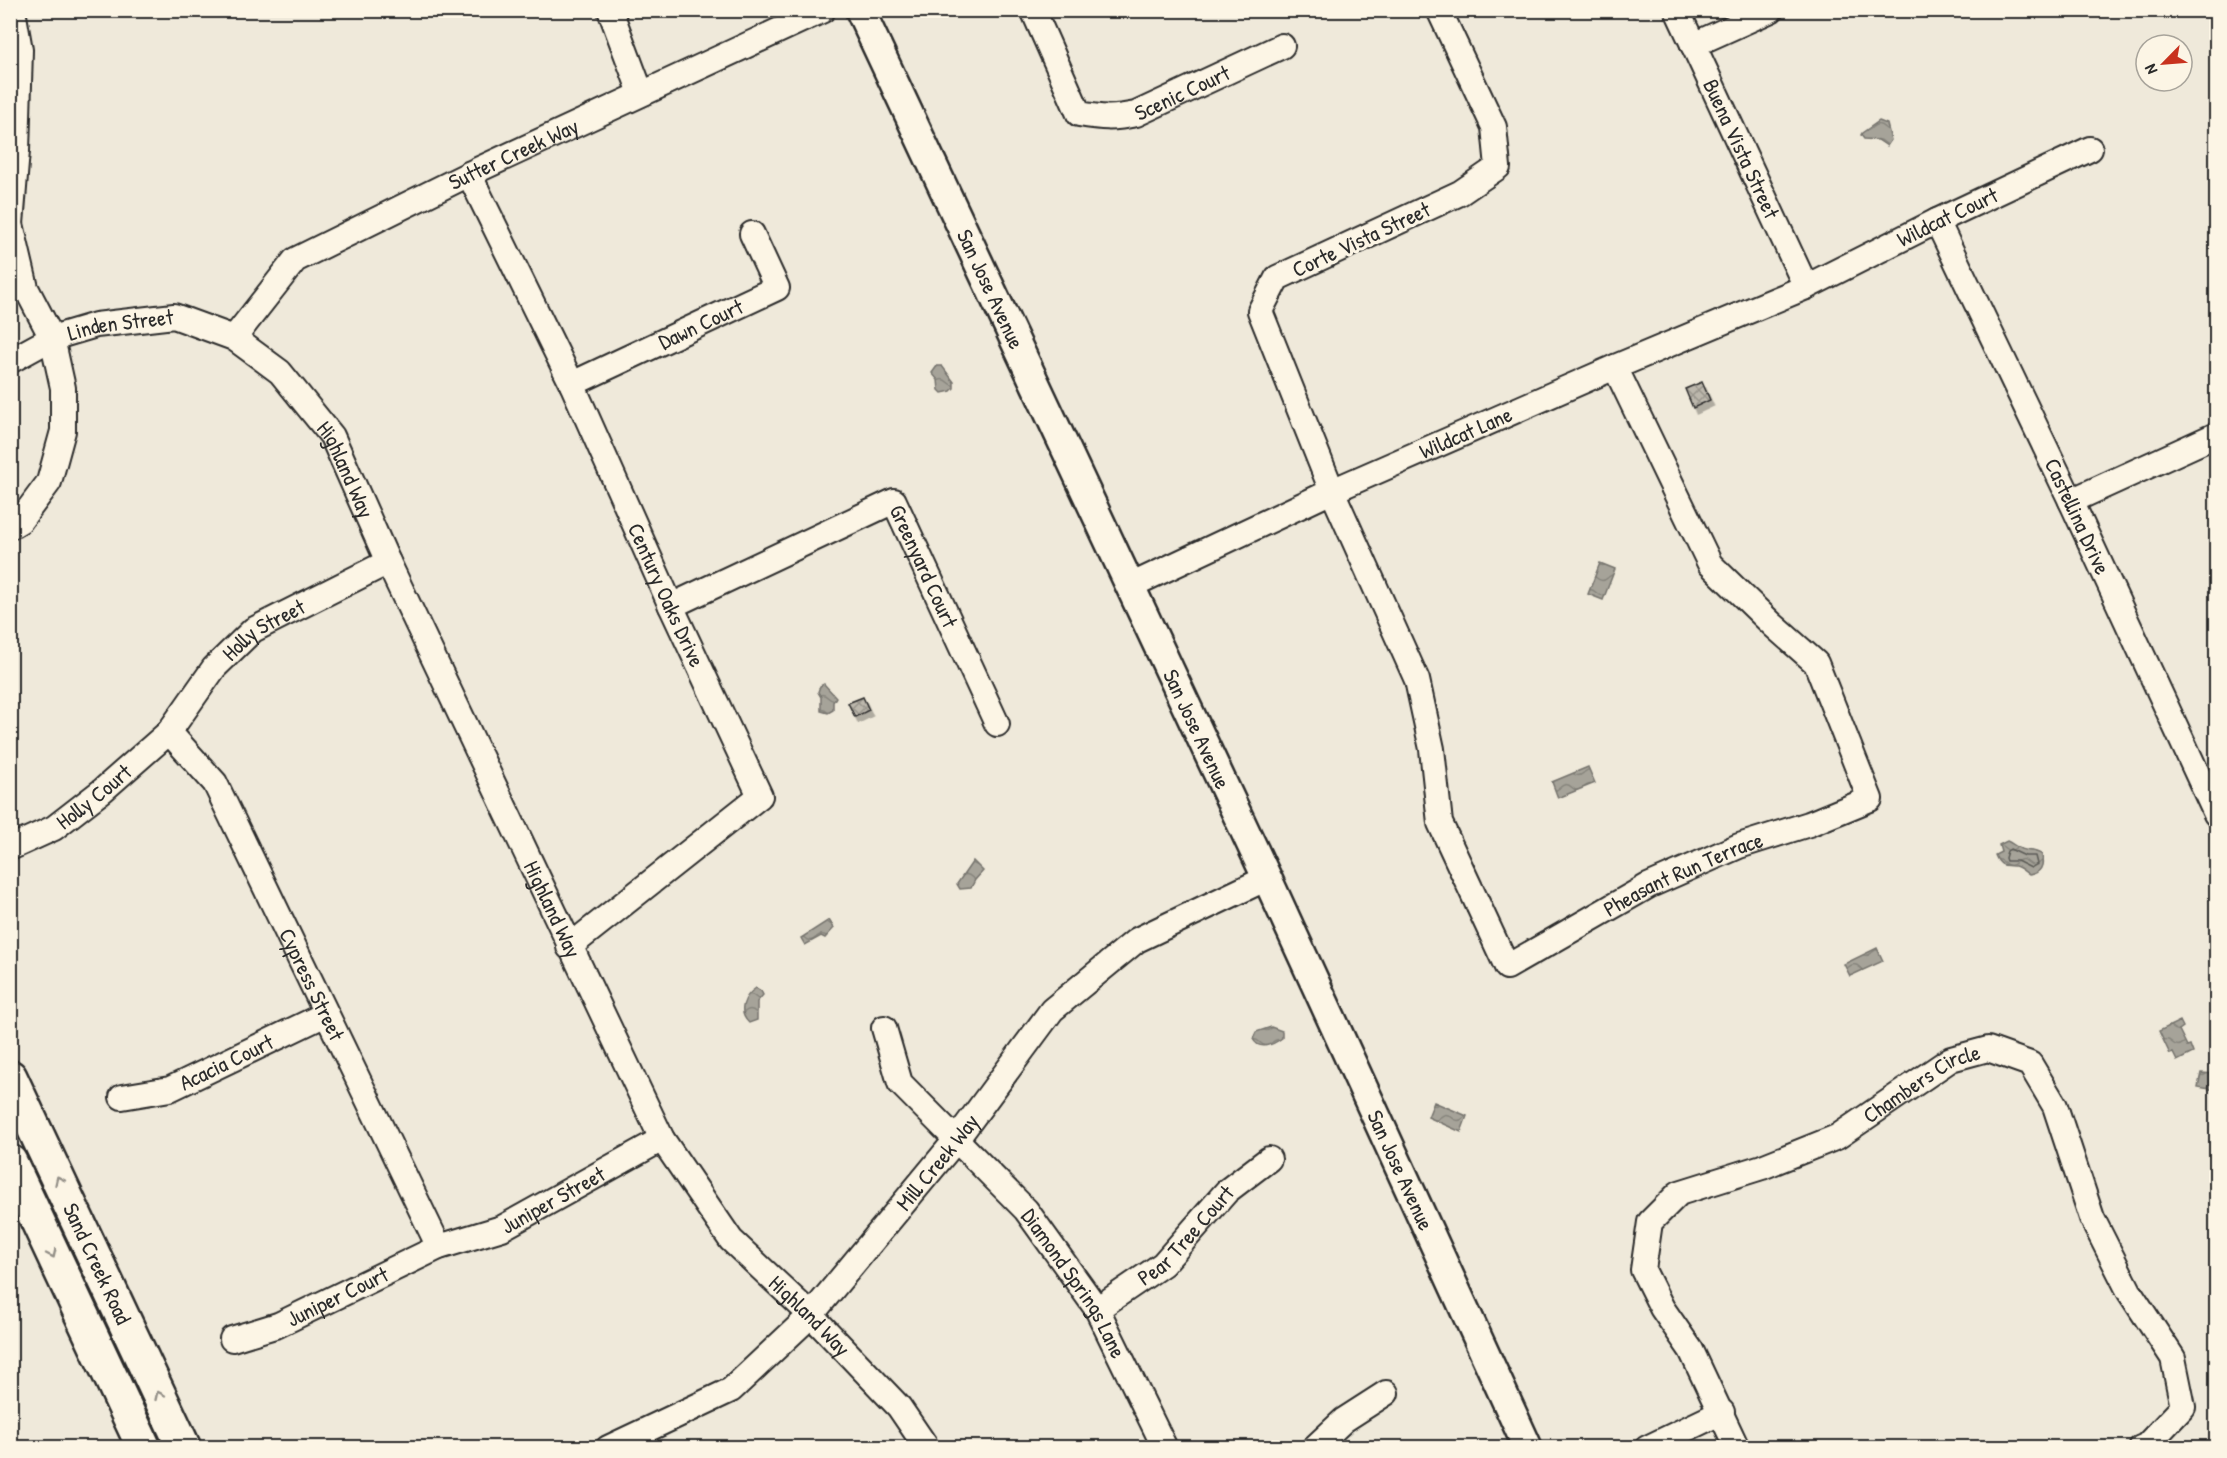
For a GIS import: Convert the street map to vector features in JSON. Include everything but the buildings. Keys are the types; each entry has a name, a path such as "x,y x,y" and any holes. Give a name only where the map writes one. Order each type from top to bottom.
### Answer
{"main road":[{"name":"Sand Creek Road","path":"10,1077 184,1448"},
{"name":"Sand Creek Road","path":"10,1162 144,1448"}],"street":[{"path":"10,527 20,521 50,482 63,431 63,388 52,338 26,288 11,225 18,151 20,50 13,10"},
{"path":"610,10 641,93"},
{"name":"Sutter Creek Way","path":"234,338 295,260 469,174 823,10"},
{"name":"San Jose Avenue","path":"860,10 1267,878 1528,1448"},
{"name":"Scenic Court","path":"1033,10 1079,114 1115,119 1136,114 1282,46"},
{"name":"Corte Vista Street","path":"1332,491 1260,311 1277,278 1460,193 1498,167 1494,127 1439,10"},
{"name":"Buena Vista Street","path":"1677,10 1806,287"},
{"path":"1693,45 1771,10"},
{"name":"Wildcat Court","path":"1806,287 1936,221 2090,149"},
{"name":"Century Oaks Drive","path":"469,174 572,384 671,606 760,796 569,947"},
{"name":"Castellina Drive","path":"1936,221 2071,501 2206,766 2217,814"},
{"name":"Dawn Court","path":"572,384 777,288 752,234"},
{"name":"Wildcat Lane","path":"1130,586 1332,491 1615,367 1806,287"},
{"name":"Linden Street","path":"10,361 52,338 96,325 174,316 234,338"},
{"name":"Highland Way","path":"234,338 280,372 332,436 388,562 662,1139 731,1240 811,1315 899,1407 927,1448"},
{"name":"Pheasant Run Terrace","path":"1332,491 1418,680 1432,749 1440,823 1507,967 1648,886 1739,846 1809,824 1870,799 1816,663 1710,564 1615,367"},
{"path":"2071,501 2217,435"},
{"name":"Greenyard Court","path":"671,606 894,501 998,724"},
{"name":"Holly Street","path":"169,732 214,668 253,630 388,562"},
{"name":"Holly Court","path":"10,848 54,828 103,790 169,732"},
{"name":"Cypress Street","path":"169,732 215,783 439,1247"},
{"name":"Mill Creek Way","path":"608,1448 731,1390 811,1315 956,1140 1052,1010 1137,940 1267,878"},
{"name":"Acacia Court","path":"122,1097 170,1089 326,1014"},
{"name":"Diamond Springs Lane","path":"884,1028 900,1083 1026,1210 1097,1309 1165,1448"},
{"name":"Chambers Circle","path":"1737,1448 1691,1350 1662,1308 1643,1270 1650,1222 1679,1193 1762,1167 1837,1137 1951,1059 1988,1049 2030,1064 2035,1072 2055,1106 2092,1218 2129,1291 2173,1359 2183,1407 2146,1446 2141,1448"},
{"name":"Juniper Street","path":"439,1247 502,1228 662,1139"},
{"name":"Pear Tree Court","path":"1097,1309 1163,1263 1227,1191 1269,1159"},
{"name":"Juniper Court","path":"232,1339 278,1325 439,1247"},
{"path":"1314,1448 1344,1420 1386,1393"},
{"path":"1647,1448 1722,1413"}],"water":[{"path":"1879,121 1887,124 1891,140 1887,146 1878,140 1864,139 1861,135"},
{"path":"937,366 942,366 954,382 954,388 951,391 942,393 939,390 938,380 932,373"},
{"path":"1600,563 1615,569 1603,600 1588,594"},
{"path":"824,684 836,697 833,710 828,713 821,711 821,697 818,692 820,686"},
{"path":"1588,767 1595,783 1558,798 1552,782"},
{"path":"2007,841 2021,849 2042,855 2042,866 2039,871 2029,875 2017,867 2001,863 1995,855 2001,852 1999,845"},
{"path":"973,861 983,871 971,888 960,889 957,884"},
{"path":"829,920 834,928 825,938 821,936 805,945 801,938"},
{"path":"1877,948 1883,961 1850,976 1844,964"},
{"path":"756,988 763,995 757,1002 757,1020 749,1023 743,1014 744,1004 748,995"},
{"path":"2180,1021 2183,1027 2179,1030 2193,1053 2177,1061 2173,1053 2170,1054 2159,1031"},
{"path":"1271,1027 1282,1031 1282,1038 1266,1046 1256,1043 1253,1039 1256,1032"},
{"path":"2201,1073 2216,1074 2216,1090 2198,1087"},
{"path":"1434,1102 1467,1116 1461,1132 1428,1117"}]}
